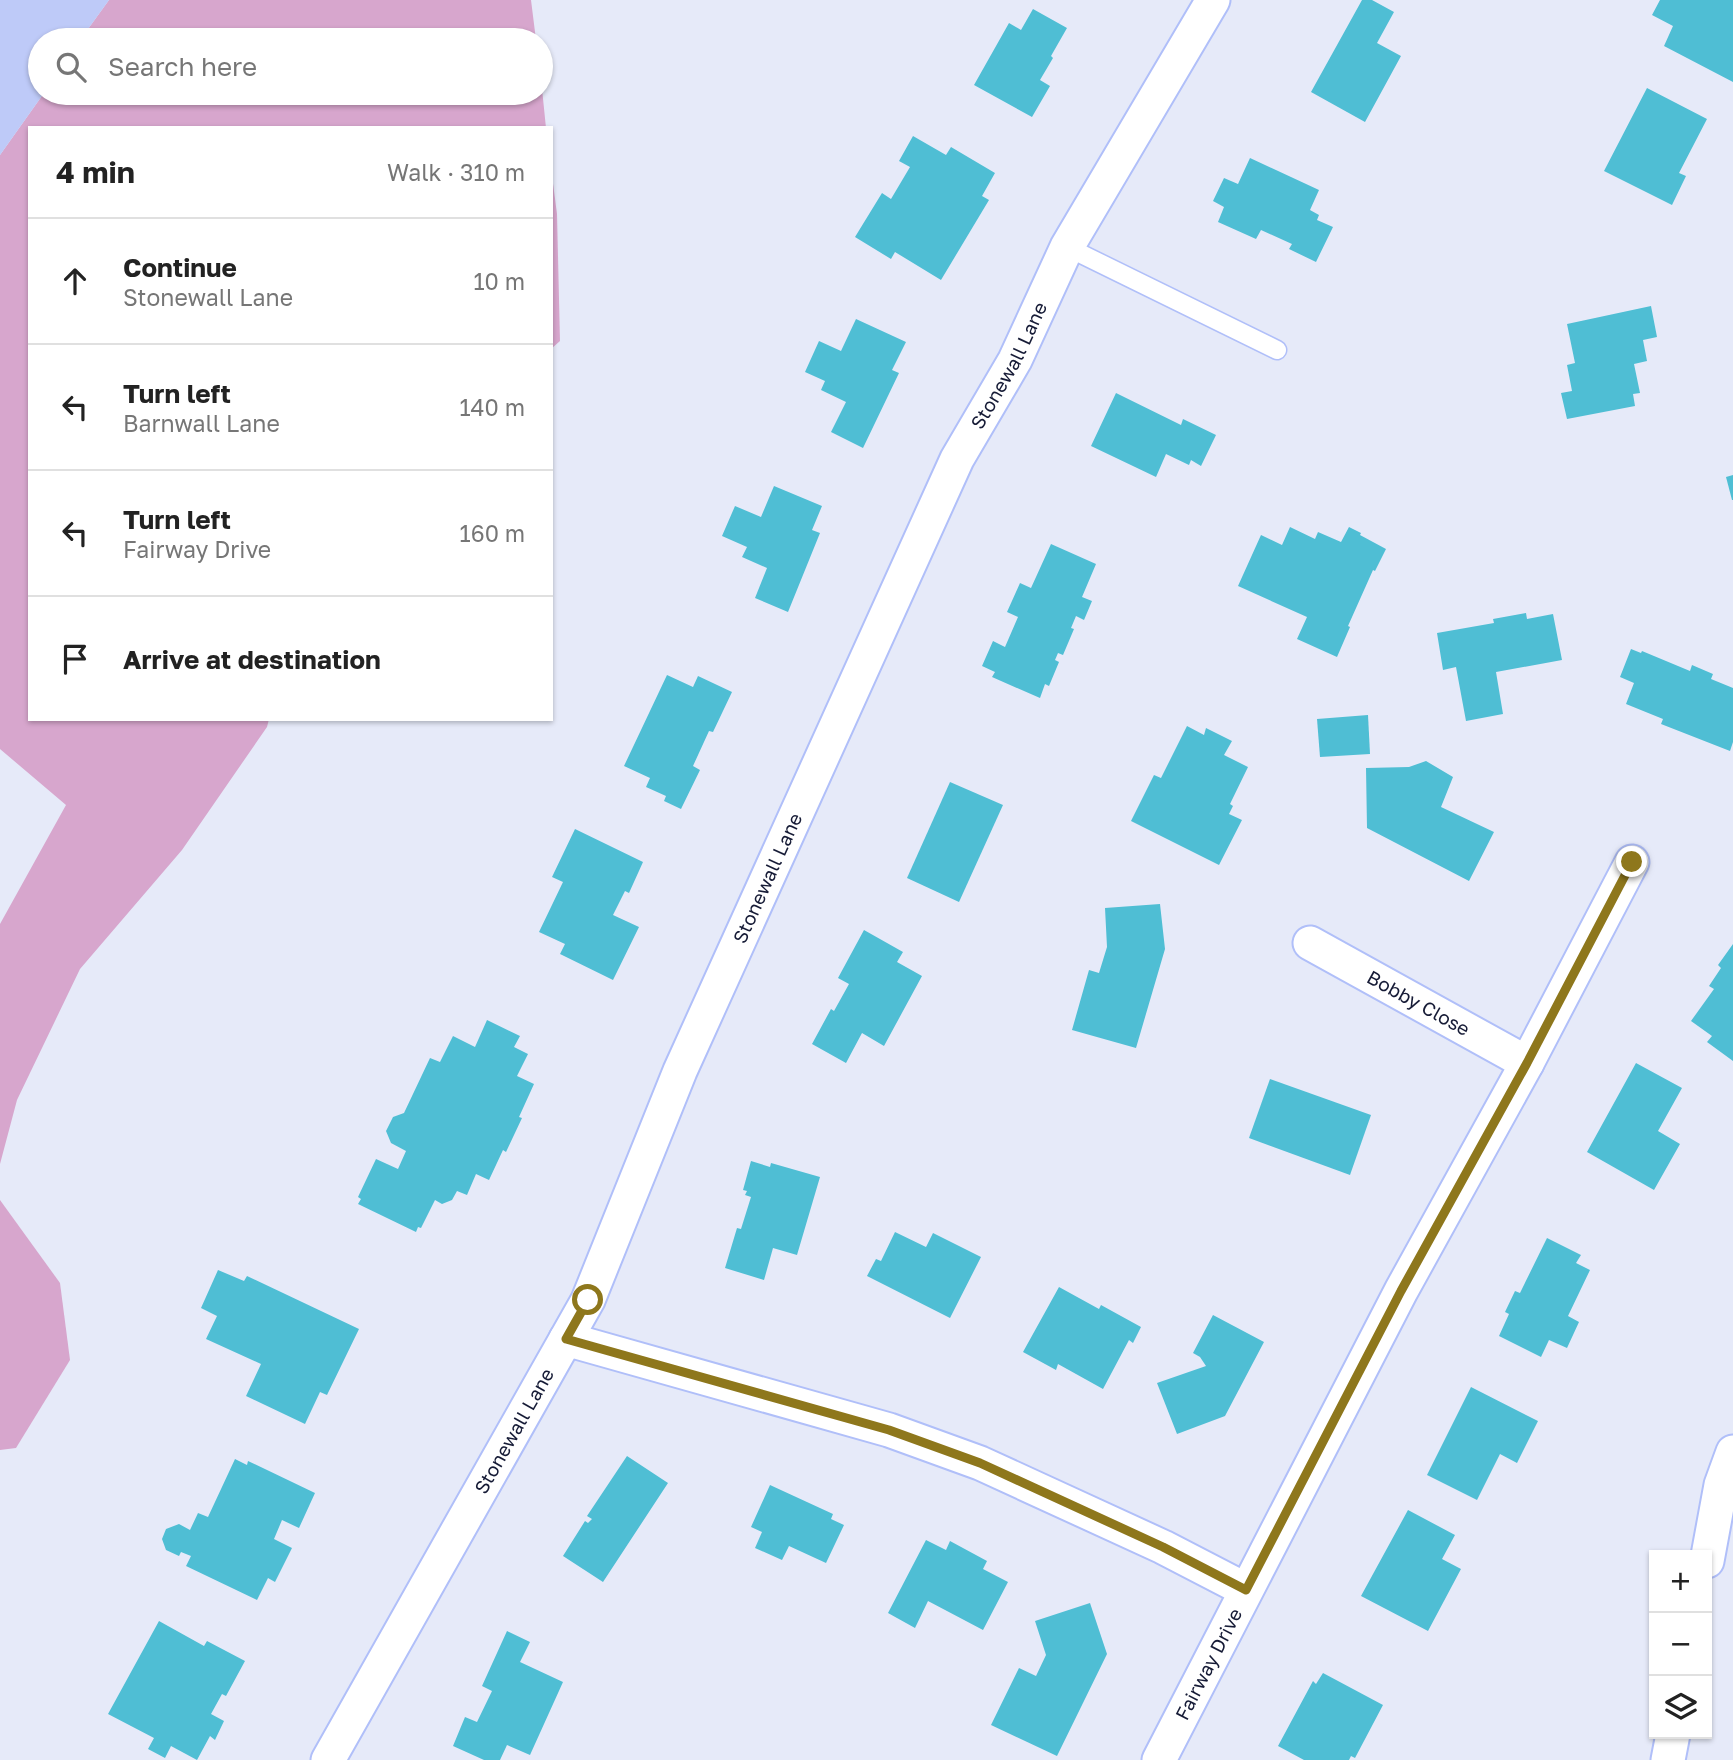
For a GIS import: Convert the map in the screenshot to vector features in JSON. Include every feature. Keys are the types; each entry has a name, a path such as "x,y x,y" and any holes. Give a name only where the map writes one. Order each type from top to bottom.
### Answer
{"street":[{"name":"Stonewall Lane","path":"328,1760 588,1300 680,1071 957,459 1015,360 1068,247 1213,0"},
{"name":"Fairway Drive","path":"1158,1760 1401,1291 1527,1063 1632,862"},
{"name":"Bobby Close","path":"1310,943 1527,1063"},
{"path":"566,1339 889,1430 980,1463 1163,1547 1246,1590"},
{"path":"1709,1550 1721,1485 1733,1452"},
{"path":"1668,1760 1673,1739"}],"lane":[{"path":"1068,247 1277,350"}],"shaded area":[{"path":"109,0 531,0 534,28 89,28"},
{"path":"35,105 544,105 546,126 28,126 28,721 268,721 182,850 80,969 17,1100 0,1164 0,924 66,805 0,749 0,155"},
{"path":"553,183 557,214 560,341 553,347"},
{"path":"0,1200 60,1283 70,1360 16,1448 0,1450"}],"water":[{"path":"0,0 109,0 89,28 28,28 28,105 35,105 0,155"}],"building":[{"path":"1362,0 1372,0 1394,12 1377,43 1401,56 1365,122 1311,92"},
{"path":"1660,0 1733,0 1733,82 1664,46 1673,26 1652,15"},
{"path":"1033,9 1067,28 1040,80 1050,86 1032,117 974,85 1009,23 1021,30"},
{"path":"1647,88 1707,119 1679,173 1686,176 1672,205 1604,171"},
{"path":"913,136 946,155 951,147 995,173 982,196 989,200 941,280 895,252 891,259 855,237 882,193 891,199 910,167 899,161"},
{"path":"1250,158 1319,190 1310,210 1319,215 1317,220 1333,227 1316,262 1289,249 1292,244 1261,230 1256,239 1218,222 1224,207 1213,201 1224,178 1238,184"},
{"path":"1651,306 1657,337 1643,340 1647,361 1634,364 1640,393 1633,394 1635,406 1567,419 1561,393 1572,391 1567,365 1575,363 1567,324"},
{"path":"856,319 906,342 892,370 899,373 863,448 831,432 846,402 821,390 825,381 805,372 819,341 841,351"},
{"path":"1116,393 1181,425 1183,419 1216,435 1201,466 1191,460 1189,465 1166,454 1156,477 1091,446"},
{"path":"1733,475 1733,500 1732,500 1726,477"},
{"path":"774,486 822,506 812,530 820,533 788,612 755,598 767,568 742,557 747,547 722,536 735,506 761,517"},
{"path":"1290,527 1315,539 1318,532 1341,542 1349,527 1386,549 1375,571 1373,570 1337,657 1297,639 1307,617 1238,586 1261,535 1282,545"},
{"path":"1051,544 1096,564 1082,597 1092,601 1084,620 1076,616 1071,628 1074,629 1063,655 1058,653 1055,660 1059,662 1049,686 1045,684 1040,698 992,677 995,672 982,666 993,641 1005,647 1018,617 1007,612 1020,583 1031,588"},
{"path":"1526,613 1527,619 1553,614 1562,660 1496,672 1503,714 1466,721 1456,667 1443,670 1437,633 1494,623 1493,619"},
{"path":"1631,649 1690,671 1692,665 1713,674 1711,679 1733,688 1733,742 1730,751 1661,724 1663,719 1626,704 1634,683 1620,677"},
{"path":"667,675 693,687 698,676 732,692 713,732 709,731 693,766 700,770 681,809 664,801 666,796 646,787 650,778 624,766"},
{"path":"1368,715 1370,754 1320,757 1317,719"},
{"path":"1187,726 1204,735 1206,728 1232,741 1224,755 1248,767 1230,804 1233,806 1229,814 1242,820 1219,865 1131,821 1154,775 1161,778"},
{"path":"1426,761 1453,777 1441,807 1494,832 1469,881 1367,828 1366,768 1409,767"},
{"path":"950,782 1003,805 959,902 907,878"},
{"path":"575,829 643,862 629,893 625,891 613,915 639,927 613,980 560,954 565,944 539,932 563,882 552,877"},
{"path":"1160,904 1165,949 1136,1048 1072,1030 1089,970 1099,973 1107,947 1105,908"},
{"path":"864,930 903,952 897,962 922,976 884,1046 862,1033 846,1063 812,1044 831,1009 834,1011 849,984 838,978"},
{"path":"1733,944 1733,1061 1707,1042 1712,1036 1691,1021 1714,989 1709,986 1721,968 1718,965"},
{"path":"487,1020 520,1036 514,1047 528,1054 517,1076 534,1084 519,1117 522,1118 489,1180 476,1174 467,1195 457,1191 452,1200 442,1204 435,1200 421,1228 418,1227 416,1232 358,1204 361,1199 358,1197 376,1159 398,1169 406,1151 391,1143 386,1131 393,1117 404,1113 430,1058 440,1062 453,1036 475,1047"},
{"path":"1636,1063 1682,1088 1658,1131 1680,1144 1654,1190 1587,1152"},
{"path":"1270,1079 1371,1115 1350,1175 1249,1138"},
{"path":"751,1161 770,1167 771,1163 820,1177 797,1255 773,1248 764,1280 725,1268 737,1228 741,1229 751,1197 745,1195 747,1191 743,1190"},
{"path":"895,1232 926,1247 933,1233 981,1257 950,1318 867,1276 876,1259 881,1261"},
{"path":"1547,1238 1581,1255 1576,1263 1590,1270 1568,1316 1579,1322 1567,1348 1549,1340 1541,1357 1499,1336 1509,1314 1505,1312 1515,1291 1520,1293"},
{"path":"218,1270 244,1281 247,1276 359,1329 327,1395 320,1392 305,1424 246,1396 261,1364 206,1339 217,1316 201,1308"},
{"path":"1059,1287 1099,1309 1101,1305 1141,1327 1133,1343 1129,1340 1103,1389 1058,1364 1056,1370 1023,1352"},
{"path":"1213,1315 1264,1342 1225,1416 1177,1434 1157,1383 1206,1366 1200,1357 1193,1353"},
{"path":"1471,1387 1538,1421 1517,1463 1500,1454 1477,1500 1427,1475"},
{"path":"627,1456 668,1483 603,1582 563,1556 585,1521 588,1523 592,1519 587,1516"},
{"path":"235,1459 247,1465 248,1461 315,1493 299,1528 282,1520 274,1539 292,1548 275,1582 268,1578 257,1600 186,1566 191,1556 181,1552 179,1556 166,1550 162,1539 166,1529 179,1524 190,1530 198,1513 208,1517"},
{"path":"770,1485 833,1514 831,1519 844,1525 826,1563 789,1546 782,1560 755,1548 762,1532 751,1527"},
{"path":"1408,1510 1455,1535 1442,1559 1461,1569 1428,1631 1361,1596"},
{"path":"926,1540 946,1550 950,1541 987,1561 983,1569 1008,1582 983,1630 928,1601 915,1628 888,1613"},
{"path":"1090,1603 1107,1654 1057,1756 991,1725 1019,1668 1036,1676 1046,1655 1035,1621"},
{"path":"159,1621 204,1646 207,1641 245,1661 226,1696 222,1694 211,1714 224,1721 215,1740 210,1736 197,1760 171,1746 165,1758 148,1749 154,1738 108,1714"},
{"path":"507,1631 530,1642 520,1662 563,1682 530,1755 507,1745 500,1760 484,1760 453,1746 465,1717 477,1722 492,1691 482,1686"},
{"path":"1323,1673 1383,1705 1355,1758 1351,1756 1349,1760 1304,1760 1278,1746 1313,1681 1316,1684"}],"route":[{"path":"588,1300 566,1339 889,1430 980,1463 1163,1547 1246,1590 1401,1291 1527,1063 1632,862"}]}
